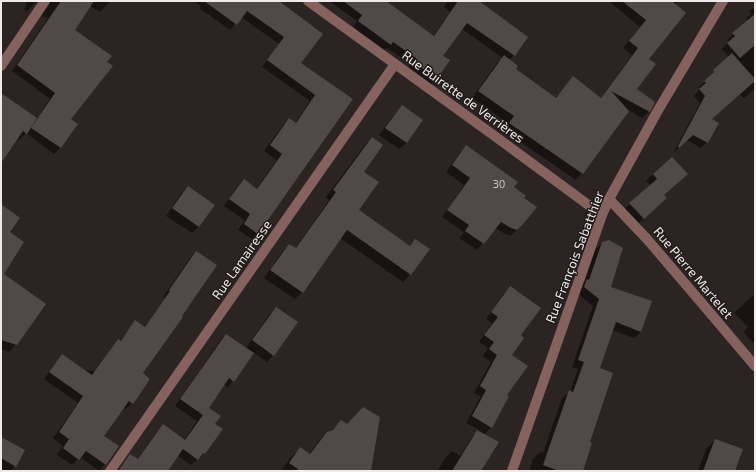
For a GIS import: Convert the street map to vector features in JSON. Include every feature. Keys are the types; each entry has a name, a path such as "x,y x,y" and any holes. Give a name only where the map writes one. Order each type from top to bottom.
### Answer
{"street":[{"path":"1,66 46,1"},
{"name":"Rue Buirette de Verrières","path":"308,1 602,215"},
{"name":"Rue François Sabatthier","path":"512,471 609,198 722,1"},
{"name":"Rue Lamairesse","path":"110,471 395,64"},
{"name":"Rue Pierre Martelet","path":"609,198 648,239 755,366"}],"building":[{"path":"61,1 94,1 75,30 112,56 107,62 113,66 71,119 78,124 61,148 31,128 55,93 17,65"},
{"path":"204,1 279,1 323,34 301,63 353,99 258,234 244,224 250,214 229,199 244,179 257,189 282,154 270,145 289,118 296,123 315,95 267,60 284,37 247,11 237,25"},
{"path":"343,1 386,1 434,36 458,1 479,1 528,37 515,56 467,23 443,56 450,60 437,79 413,62 416,58 393,42 391,45 358,21 362,15"},
{"path":"622,1 672,1 686,13 649,59 656,64 637,89 655,102 650,112 611,91 629,111 583,174 509,123 514,116 478,91 504,55 518,66 516,69 556,98 573,76 601,98 638,48 629,41 646,20"},
{"path":"755,14 755,45 740,58 727,43 735,36 732,33"},
{"path":"732,53 755,79 755,81 712,119 719,123 708,143 693,135 679,148 678,146 705,96 699,89 706,83 704,81 714,72 713,70"},
{"path":"1,93 37,118 27,134 23,131 1,163"},
{"path":"402,105 423,120 407,143 385,128"},
{"path":"372,137 383,145 364,172 379,182 359,210 410,246 415,239 430,249 411,275 347,230 303,293 270,270 289,244 296,248 336,192 333,190"},
{"path":"466,145 518,182 514,187 526,196 524,198 537,207 517,230 501,222 484,244 465,231 469,225 447,210 470,178 452,165"},
{"path":"672,157 688,174 664,195 667,198 644,219 629,203 657,179 653,174"},
{"path":"188,186 215,205 199,227 172,208"},
{"path":"1,204 20,218 10,232 24,242 4,274 46,304 17,345 1,340"},
{"path":"609,240 623,248 611,287 652,301 641,332 616,322 600,368 613,373 590,442 592,443 583,471 559,471 543,465 569,390 573,392 584,362 578,360 599,299 584,287 587,279 589,280 602,242"},
{"path":"196,251 217,265 182,316 183,317 143,373 150,379 133,404 129,401 104,436 119,446 106,465 86,451 79,460 63,448 69,439 59,432 83,396 49,372 62,354 92,375 118,339 121,341 135,320 145,327"},
{"path":"510,286 541,308 521,335 524,338 512,355 528,366 507,395 509,396 492,428 472,416 486,390 480,386 497,355 489,349 494,342 484,335 498,317 491,312"},
{"path":"276,307 298,322 274,356 252,340"},
{"path":"226,334 254,353 234,382 229,378 209,408 221,416 215,424 223,429 205,454 203,453 198,460 183,449 168,471 118,471 130,454 138,459 163,424 185,440 203,415 180,399"},
{"path":"363,407 380,417 371,471 297,471 298,469 289,463 300,447 310,454 327,432 333,430 341,420 347,424"},
{"path":"477,430 499,442 481,471 452,471"},
{"path":"1,437 25,450 16,467 1,458"},
{"path":"715,439 743,449 735,471 703,471"}]}
